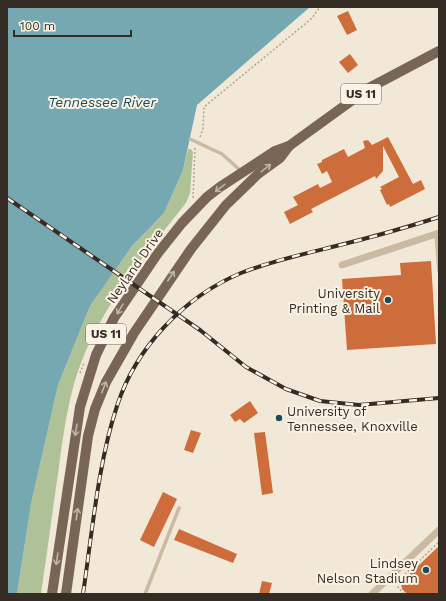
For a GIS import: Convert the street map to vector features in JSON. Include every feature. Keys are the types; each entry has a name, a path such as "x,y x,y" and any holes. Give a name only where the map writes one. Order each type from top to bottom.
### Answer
{"main road":[{"name":"Neyland Drive","path":"52,594 78,417 96,355 120,309 158,253 182,223 207,197 275,151 289,146 369,88 439,52"},
{"name":"Neyland Drive","path":"66,594 88,436 95,409 106,382 124,348 191,249 226,205 254,178 280,158 289,146"}],"street":[{"path":"342,265 438,233"},
{"path":"372,594 439,530"}],"lane":[{"path":"190,139 222,154 242,172"},
{"path":"438,233 439,271"},
{"path":"145,594 179,508"}],"path":[{"path":"404,594 398,587 400,579 439,542"}],"green space":[{"path":"188,149 191,149 193,152 190,193 186,203 136,266 121,288 94,334 83,359 74,384 66,417 41,594 17,594 31,504 58,385 90,306 132,246 164,213 183,170"}],"water":[{"name":"Tennessee River","path":"8,7 310,7 197,105 183,170 164,213 132,246 90,306 58,385 31,504 17,594 7,594"}],"building":[{"path":"348,11 357,30 347,35 337,16"},
{"path":"350,54 358,65 348,73 339,62"},
{"path":"388,137 413,184 421,180 425,189 390,207 389,204 387,205 380,187 399,177 383,146 383,171 376,179 375,176 311,209 313,212 290,224 284,212 298,205 293,197 318,184 320,188 332,182 327,171 322,174 317,164 344,149 348,157 365,148 363,141 368,140 372,145"},
{"name":"University Printing & Mail","path":"431,261 436,344 347,350 342,279 401,275 400,263"},
{"path":"250,401 258,413 244,423 240,419 235,422 230,415"},
{"path":"191,430 201,433 193,453 184,450"},
{"path":"265,432 273,493 262,495 254,433"},
{"path":"163,492 177,499 154,547 140,540"},
{"path":"179,529 237,554 233,563 174,540"},
{"name":"Lindsey Nelson Stadium","path":"439,546 439,594 407,594 402,589 401,582"},
{"path":"262,581 272,583 269,594 259,594"}],"railway":[{"path":"7,198 200,330 246,367 286,389 320,401 359,405 439,398"},
{"path":"83,594 100,475 110,428 125,384 136,364 165,326 200,296 220,283 241,273 262,265 411,226 439,217"}],"place":[{"name":"University Printing & Mail","path":"388,300"},
{"name":"University of Tennessee, Knoxville","path":"279,418"},
{"name":"Lindsey Nelson Stadium","path":"426,570"}]}
